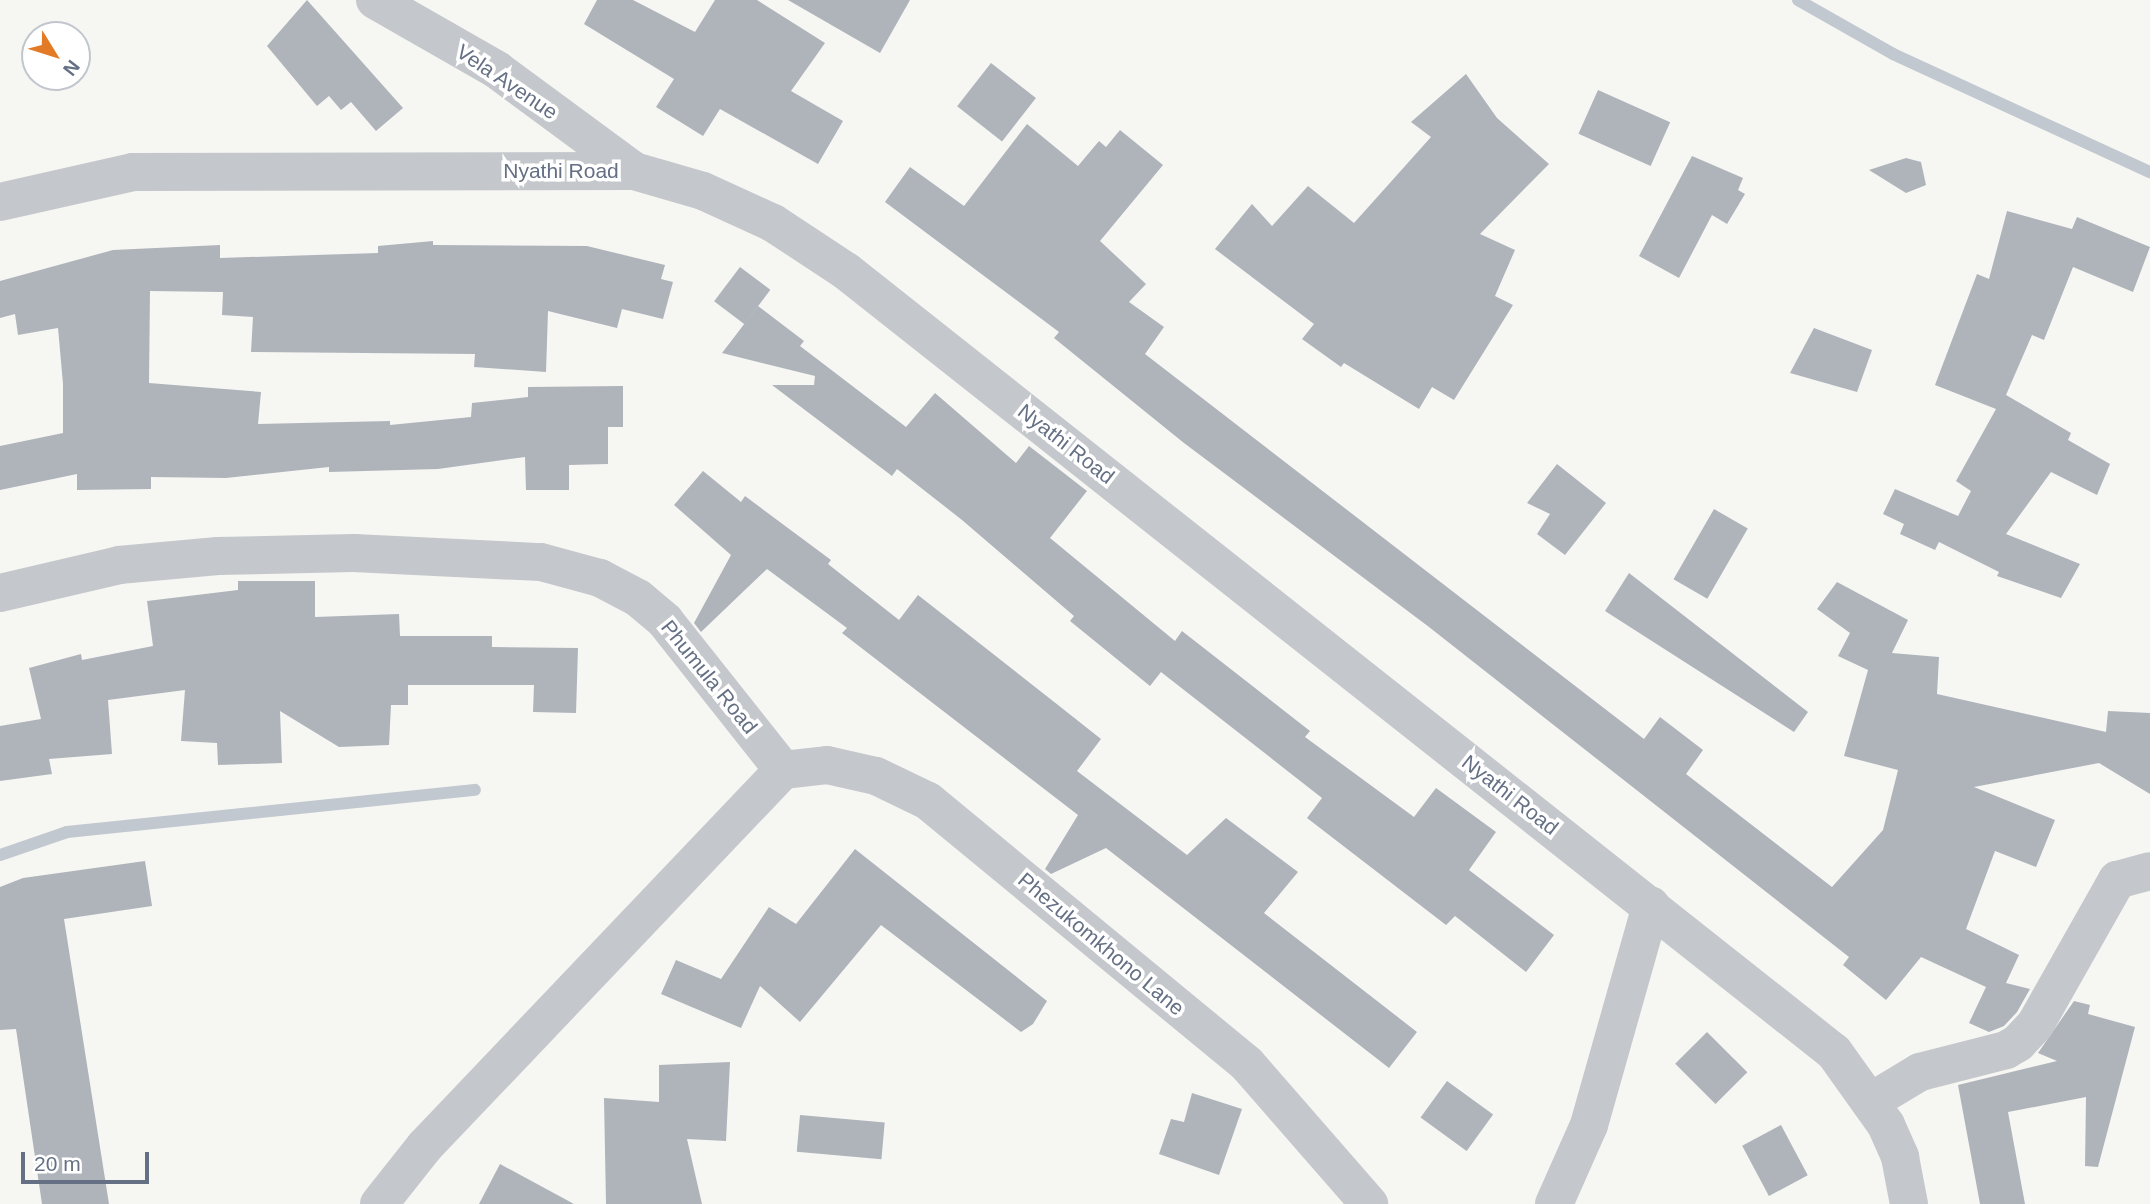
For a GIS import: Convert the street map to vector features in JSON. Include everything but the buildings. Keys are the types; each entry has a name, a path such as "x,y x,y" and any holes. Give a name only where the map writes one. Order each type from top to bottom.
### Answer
{"street":[{"name":"Vela Avenue","path":"375,0 496,70 634,171"},
{"name":"Nyathi Road","path":"0,202 133,172 634,171 703,191 773,223 846,271 1834,1052 1870,1102 1900,1157 1909,1204"},
{"name":"Phumula Road","path":"0,593 119,565 218,556 354,554 541,562 600,578 638,598 665,621 783,770"},
{"name":"Phezukomkhono Lane","path":"783,770 839,768 876,776 928,801 1247,1064 1369,1204"},
{"path":"379,1204 425,1146 783,770"},
{"path":"1870,1102 1920,1072 2006,1050 2018,1043 2035,1026 2117,880 2150,872"},
{"path":"1554,1204 1589,1125 1651,906"}],"waterway":[{"path":"1798,0 1893,54 2150,172"},
{"path":"0,855 67,832 475,790"}]}
